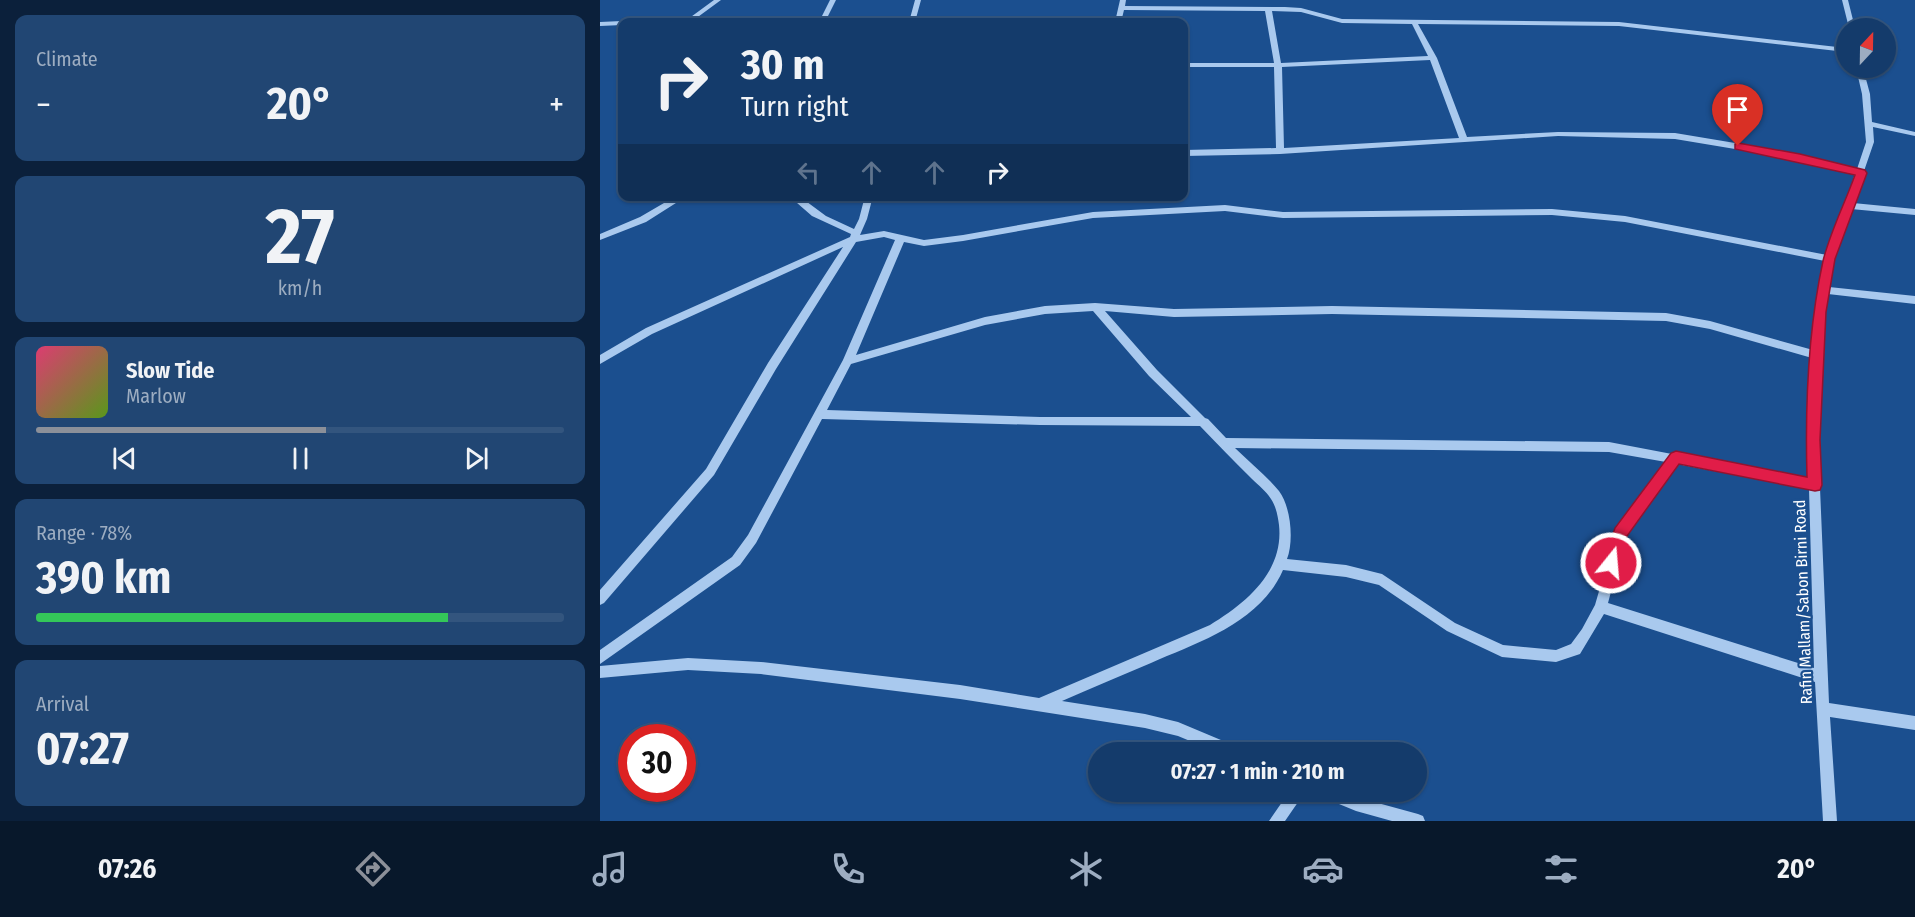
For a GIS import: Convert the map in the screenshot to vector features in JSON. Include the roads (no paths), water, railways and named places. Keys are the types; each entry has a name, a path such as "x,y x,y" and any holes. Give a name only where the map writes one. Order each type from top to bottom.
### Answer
{"street":[{"path":"693,18 718,0"},
{"path":"824,18 833,0"},
{"path":"913,18 918,0"},
{"path":"1845,0 1850,18"},
{"path":"1122,4 1301,10 1342,21 1619,24 1836,49"},
{"path":"1268,9 1278,65 1280,151"},
{"path":"1414,22 1432,58 1464,140"},
{"path":"600,24 618,23"},
{"path":"1188,65 1278,65 1432,58"},
{"name":"Rafin Mallam/Sabon Birni Road","path":"1830,821 1821,677 1813,440 1820,312 1824,290 1830,259 1870,142 1866,94 1862,78"},
{"path":"1869,124 1915,134"},
{"path":"1188,153 1280,151 1558,134 1675,136 1759,150 1861,173"},
{"path":"600,237 631,226 660,212 676,201"},
{"path":"799,201 826,222 855,236"},
{"path":"600,599 710,472 772,366 855,236 868,201"},
{"path":"1849,206 1915,212"},
{"path":"600,360 649,332 855,236 884,234 924,243 1093,215 1225,208 1283,215 1552,213 1625,219 1830,259"},
{"path":"600,657 736,561 752,539 848,361 901,237"},
{"path":"1824,290 1915,300"},
{"path":"848,361 985,321 1045,310 1095,307 1174,313 1332,310 1666,317 1710,325 1817,355"},
{"path":"1041,704 1222,625 1261,595 1281,564 1287,541 1284,514 1276,496 1153,373 1095,307"},
{"path":"819,414 1040,421 1204,422"},
{"path":"1226,444 1609,447 1676,457 1815,485"},
{"path":"1281,564 1346,571 1382,580 1451,627 1502,651 1556,657 1575,649 1600,607 1621,533 1676,457"},
{"path":"1600,607 1821,677"},
{"path":"600,672 688,664 761,668 1041,704 1178,729 1209,742"},
{"path":"1824,709 1915,723"},
{"path":"1276,821 1290,802"},
{"path":"1351,802 1418,821"}]}
